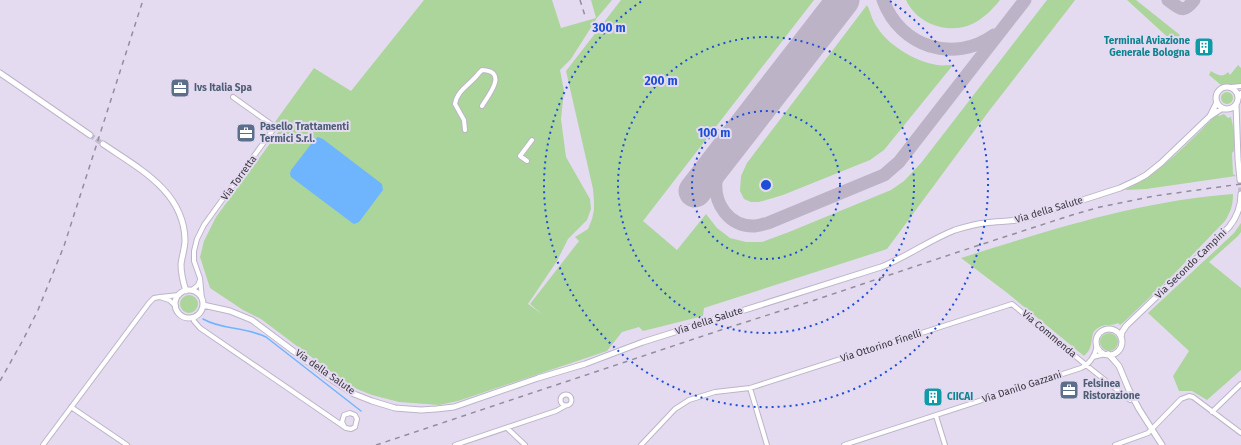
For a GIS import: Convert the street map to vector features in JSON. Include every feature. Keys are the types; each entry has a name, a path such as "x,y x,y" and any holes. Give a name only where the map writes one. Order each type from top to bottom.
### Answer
{"street":[{"path":"465,130 464,120 455,104 456,97 482,70 486,70 495,76 496,80 482,106"},
{"path":"0,72 90,135"},
{"path":"1236,120 1228,109 1220,107 1216,96 1218,91 1224,87 1241,86"},
{"path":"1231,87 1237,92 1236,120 1240,180"},
{"path":"1228,109 1237,101 1241,93"},
{"name":"Via Torretta","path":"202,302 200,278 194,257 196,239 204,225 275,127 233,97"},
{"name":"Via della Salute","path":"1209,117 1217,102"},
{"name":"Via della Salute","path":"192,290 198,293 202,302 252,320 342,387 363,398 388,406 406,409 421,410 446,408 585,364 643,342 881,267 905,256 934,239 956,230 984,223 1009,222 1024,219 1120,188 1137,180 1152,170 1209,117 1221,109 1228,109"},
{"path":"527,160 520,156 532,140"},
{"path":"103,144 152,178 164,190 174,204 180,218 184,234 185,245 181,271 186,291"},
{"name":"Via Secondo Campini","path":"1121,338 1122,332 1126,326 1229,227 1239,211 1241,194"},
{"path":"44,445 149,303 154,298 179,295 186,291 192,290 198,285 200,278"},
{"path":"179,295 176,300 176,306 179,313 185,317 193,317 199,314 202,308 202,302"},
{"path":"160,297 169,300 176,306"},
{"name":"Via Commenda","path":"1012,304 1130,400"},
{"name":"Via Ottorino Finelli","path":"641,445 675,409 689,400 715,392 750,388 1012,304"},
{"path":"193,317 194,321 200,328 332,419 348,429 353,428 357,424 355,415 350,413 343,417 332,419"},
{"path":"1119,366 1113,359 1101,351 1097,346 1096,339 1103,330 1126,326"},
{"path":"1111,329 1117,332 1122,342 1117,357 1119,366 1139,409 1162,445"},
{"name":"Via Commenda","path":"1086,365 1093,357 1097,346"},
{"path":"1093,357 1114,353 1119,349"},
{"name":"Via Danilo Gazzani","path":"844,445 936,416 1081,368 1086,365"},
{"path":"1212,412 1241,384"},
{"path":"750,388 767,445"},
{"path":"1115,445 1145,435 1177,402 1189,396 1193,397 1241,433"},
{"path":"455,445 556,411 565,406"},
{"path":"71,407 127,445"},
{"path":"936,416 945,445"},
{"path":"343,417 342,422 344,426"},
{"path":"507,428 525,445"}],"green space":[{"path":"424,0 552,0 561,28 596,18 591,0 612,0 597,18 571,59 560,70 564,91 561,119 566,157 590,199 591,209 587,220 568,239 557,261 528,304 542,314 530,304 579,241 575,237 588,229 594,210 593,189 566,71 621,0 814,0 643,221 677,250 706,214 717,228 730,238 746,242 762,242 891,190 904,181 921,163 1047,0 1075,0 989,111 887,249 704,308 703,316 643,331 639,327 622,332 607,351 458,401 439,405 399,402 372,395 357,389 342,380 261,319 243,310 210,288 200,257 204,241 216,217 282,127 275,122 314,68 351,91"},
{"path":"906,0 1000,0 988,14 972,24 963,27 943,28 925,21 911,8"},
{"path":"1127,0 1136,0 1180,35 1174,43"},
{"path":"867,5 879,30 901,50 919,60 928,63 953,65 884,150 870,160 783,195 759,202 751,202 744,199 740,191 741,176 747,163"},
{"path":"1238,65 1241,68 1241,83 1239,85 1221,85 1209,75 1211,71 1220,75 1224,75 1228,72 1230,75"},
{"path":"1225,92 1229,92 1233,98 1229,104 1225,104 1221,100 1221,96"},
{"path":"1217,114 1219,116 1224,114 1228,118 1231,117 1234,131 1234,151 1232,153 1233,174 1236,176 1146,189 1126,190 1150,175 1174,156"},
{"path":"1233,194 1231,208 1225,221 1172,276 1125,321 1120,325 1118,323 1104,325 1095,330 1090,349 1084,356 1006,292 961,258 1061,227 1129,210 1163,203"},
{"path":"1241,223 1241,232 1238,236 1209,262 1241,288 1241,370 1207,400 1192,391 1179,391 1173,376 1189,351 1148,313 1234,233"},
{"path":"189,295 195,298 198,304 195,310 189,313 183,310 180,304 183,298"},
{"path":"1109,333 1115,336 1118,342 1115,348 1109,351 1103,348 1100,342 1103,336"}],"water":[{"path":"318,137 323,139 382,184 383,190 359,222 354,224 291,177 291,170"}],"waterway":[{"path":"203,319 210,323 266,337 361,411"}],"taxiway":[{"path":"883,0 891,16 902,29 915,39 930,46 946,49 962,48 978,44 994,35"},
{"path":"727,150 720,165 716,182 716,190 720,206 730,218 744,225 755,226 768,223 884,175 899,162 1025,0"},
{"path":"1168,0 1182,9 1187,7 1194,0"}],"runway":[{"path":"695,191 843,0"}],"tunnel":[{"path":"90,135 103,144"},
{"path":"1240,180 1241,194"}],"railway":[{"path":"0,381 38,310 64,246 143,0"},
{"path":"580,0 586,19"},
{"path":"376,445 1072,215 1100,207 1154,196 1241,184"}],"place":[{"name":"Terminal Aviazione Generale Bologna","path":"1204,47"},
{"name":"Ivs Italia Spa","path":"180,88"},
{"name":"Pasello Trattamenti Termici S.r.l.","path":"246,133"},
{"name":"Felsinea Ristorazione","path":"1069,390"},
{"name":"CIICAI","path":"933,397"}]}
